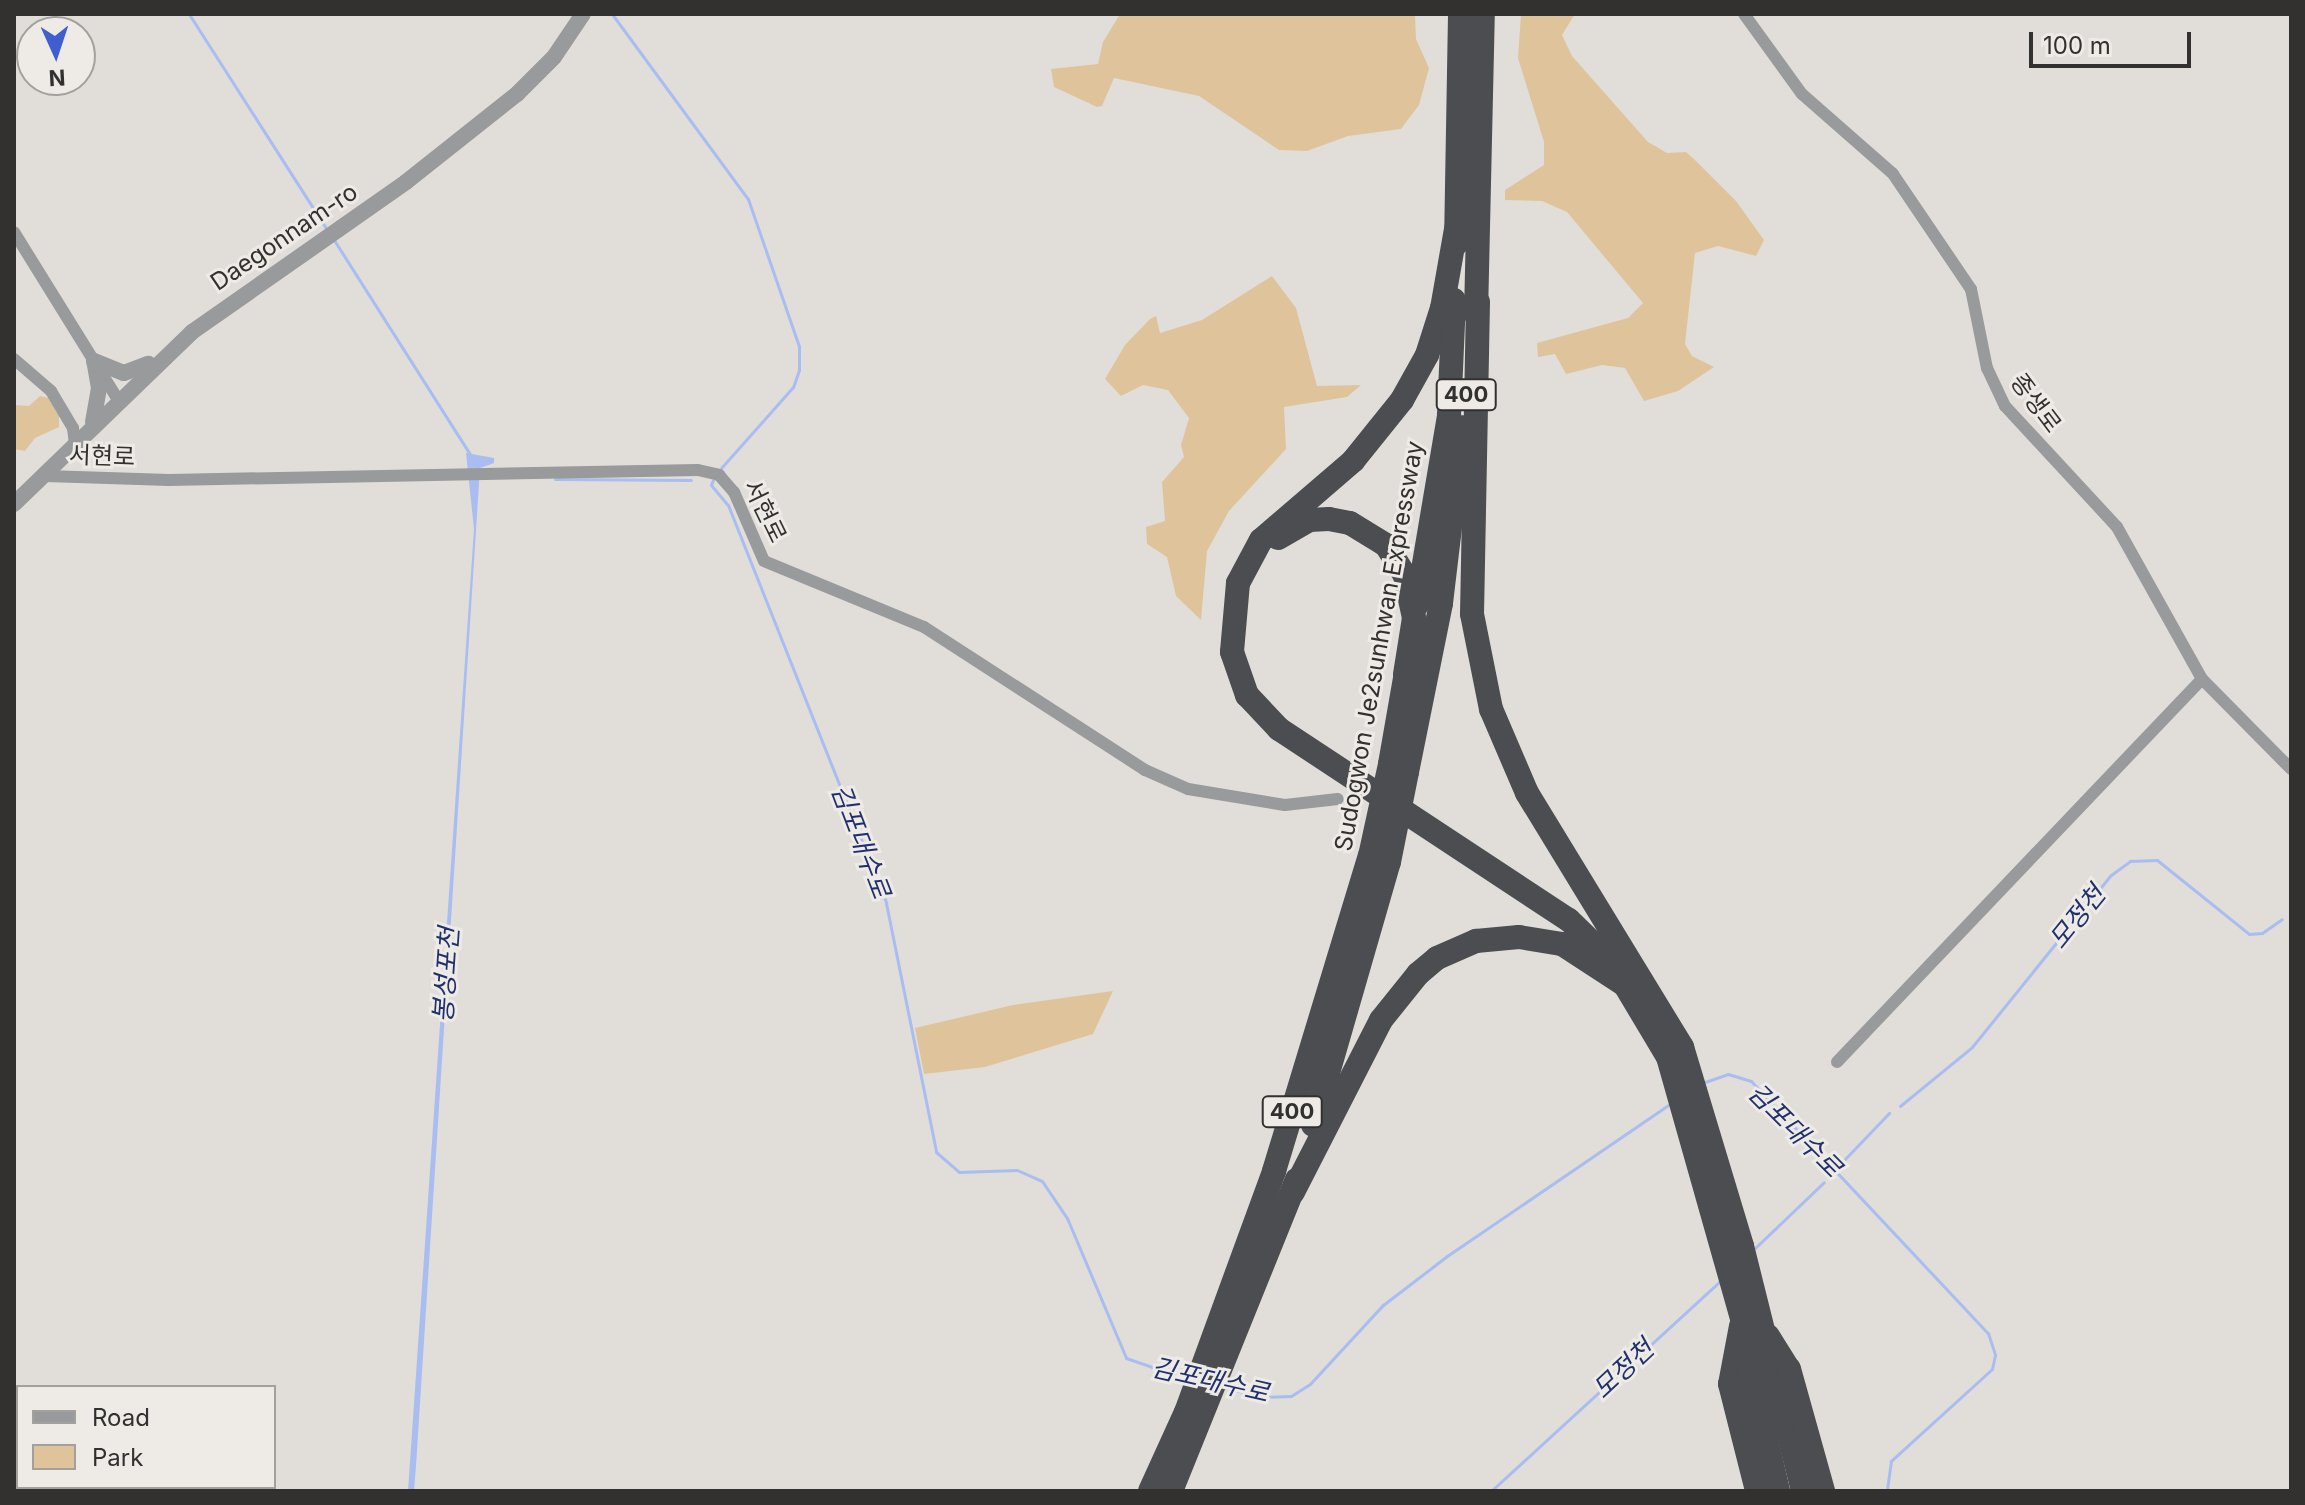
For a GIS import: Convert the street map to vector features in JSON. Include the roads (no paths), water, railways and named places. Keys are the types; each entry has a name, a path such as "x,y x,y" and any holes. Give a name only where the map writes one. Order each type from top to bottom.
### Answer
{"highway":[{"name":"Sudogwon Je2sunhwan Expressway","path":"1398,768 1405,674 1449,415 1460,14"},
{"name":"Sudogwon Je2sunhwan Expressway","path":"1171,1491 1213,1368 1293,1192 1380,859 1398,768 1441,603 1478,302 1483,14"},
{"path":"1456,229 1442,308 1427,355 1402,400 1353,461 1261,540 1238,583 1232,652 1247,695 1279,729 1569,920 1636,985"},
{"path":"1478,302 1471,577 1477,657 1505,750 1636,985 1657,1034 1685,1080 1731,1242 1789,1491"},
{"path":"1405,674 1414,618 1405,576 1386,545 1350,523 1329,519 1309,520 1273,543 1248,589 1244,637 1254,679 1279,718 1298,736 1566,904 1636,985"},
{"name":"Sudogwon Je2sunhwan Expressway","path":"1213,1368 1274,1171 1380,859"},
{"path":"1293,1192 1381,1020 1399,993 1437,958 1492,938 1547,940 1589,958 1636,985"},
{"path":"1731,1242 1752,1291 1740,1385 1768,1491"},
{"path":"1747,1319 1730,1384 1757,1491"},
{"path":"1747,1319 1753,1398 1778,1491"},
{"path":"1747,1319 1803,1491"},
{"path":"1747,1319 1812,1491"},
{"path":"1747,1319 1789,1369 1823,1491"},
{"name":"Sudogwon Je2sunhwan Expressway","path":"1150,1491 1195,1415"}],"street":[{"name":"Daegonnam-ro","path":"14,504 46,476 163,357 331,235 526,86 583,14"},
{"name":"종생로","path":"1744,14 1802,94 1893,174 1954,263 1979,314 1995,389 2117,527 2202,679 2291,769"},
{"path":"14,232 118,400"},
{"path":"94,361 124,373 163,357"},
{"path":"14,359 51,391 73,428 75,445"},
{"path":"91,428 99,404 94,361"},
{"name":"서현로","path":"46,476 169,480 698,470 719,475 734,492 764,561 924,627 1145,770 1188,789 1285,805 1338,799"},
{"path":"1837,1062 2202,679"}],"water":[{"name":"봉성포천","path":"466,453 494,458 494,463 480,468 416,1466 414,1491 408,1491 474,529"}],"waterway":[{"path":"189,14 327,230"},
{"path":"612,14 748,199 799,346 799,370 793,387 721,468"},
{"path":"334,240 471,456"},
{"name":"김포대수로","path":"555,479 691,480"},
{"name":"김포대수로","path":"713,480 711,485 728,505 886,903 936,1152 959,1172 1017,1170 1042,1181 1067,1218 1126,1358 1187,1379"},
{"name":"모정천","path":"1900,1106 1972,1047 2111,875 2130,861 2157,860 2249,934 2262,933 2282,919"},
{"name":"김포대수로","path":"1705,1082 1728,1074 1751,1081 1988,1333 1995,1355 1992,1369 1891,1461 1887,1491"},
{"name":"김포대수로","path":"1222,1387 1265,1397 1291,1396 1310,1384 1383,1305 1447,1256 1671,1103"},
{"name":"모정천","path":"1845,1159 1889,1113"},
{"name":"모정천","path":"1755,1248 1824,1182"},
{"name":"모정천","path":"1491,1491 1720,1281"}]}
